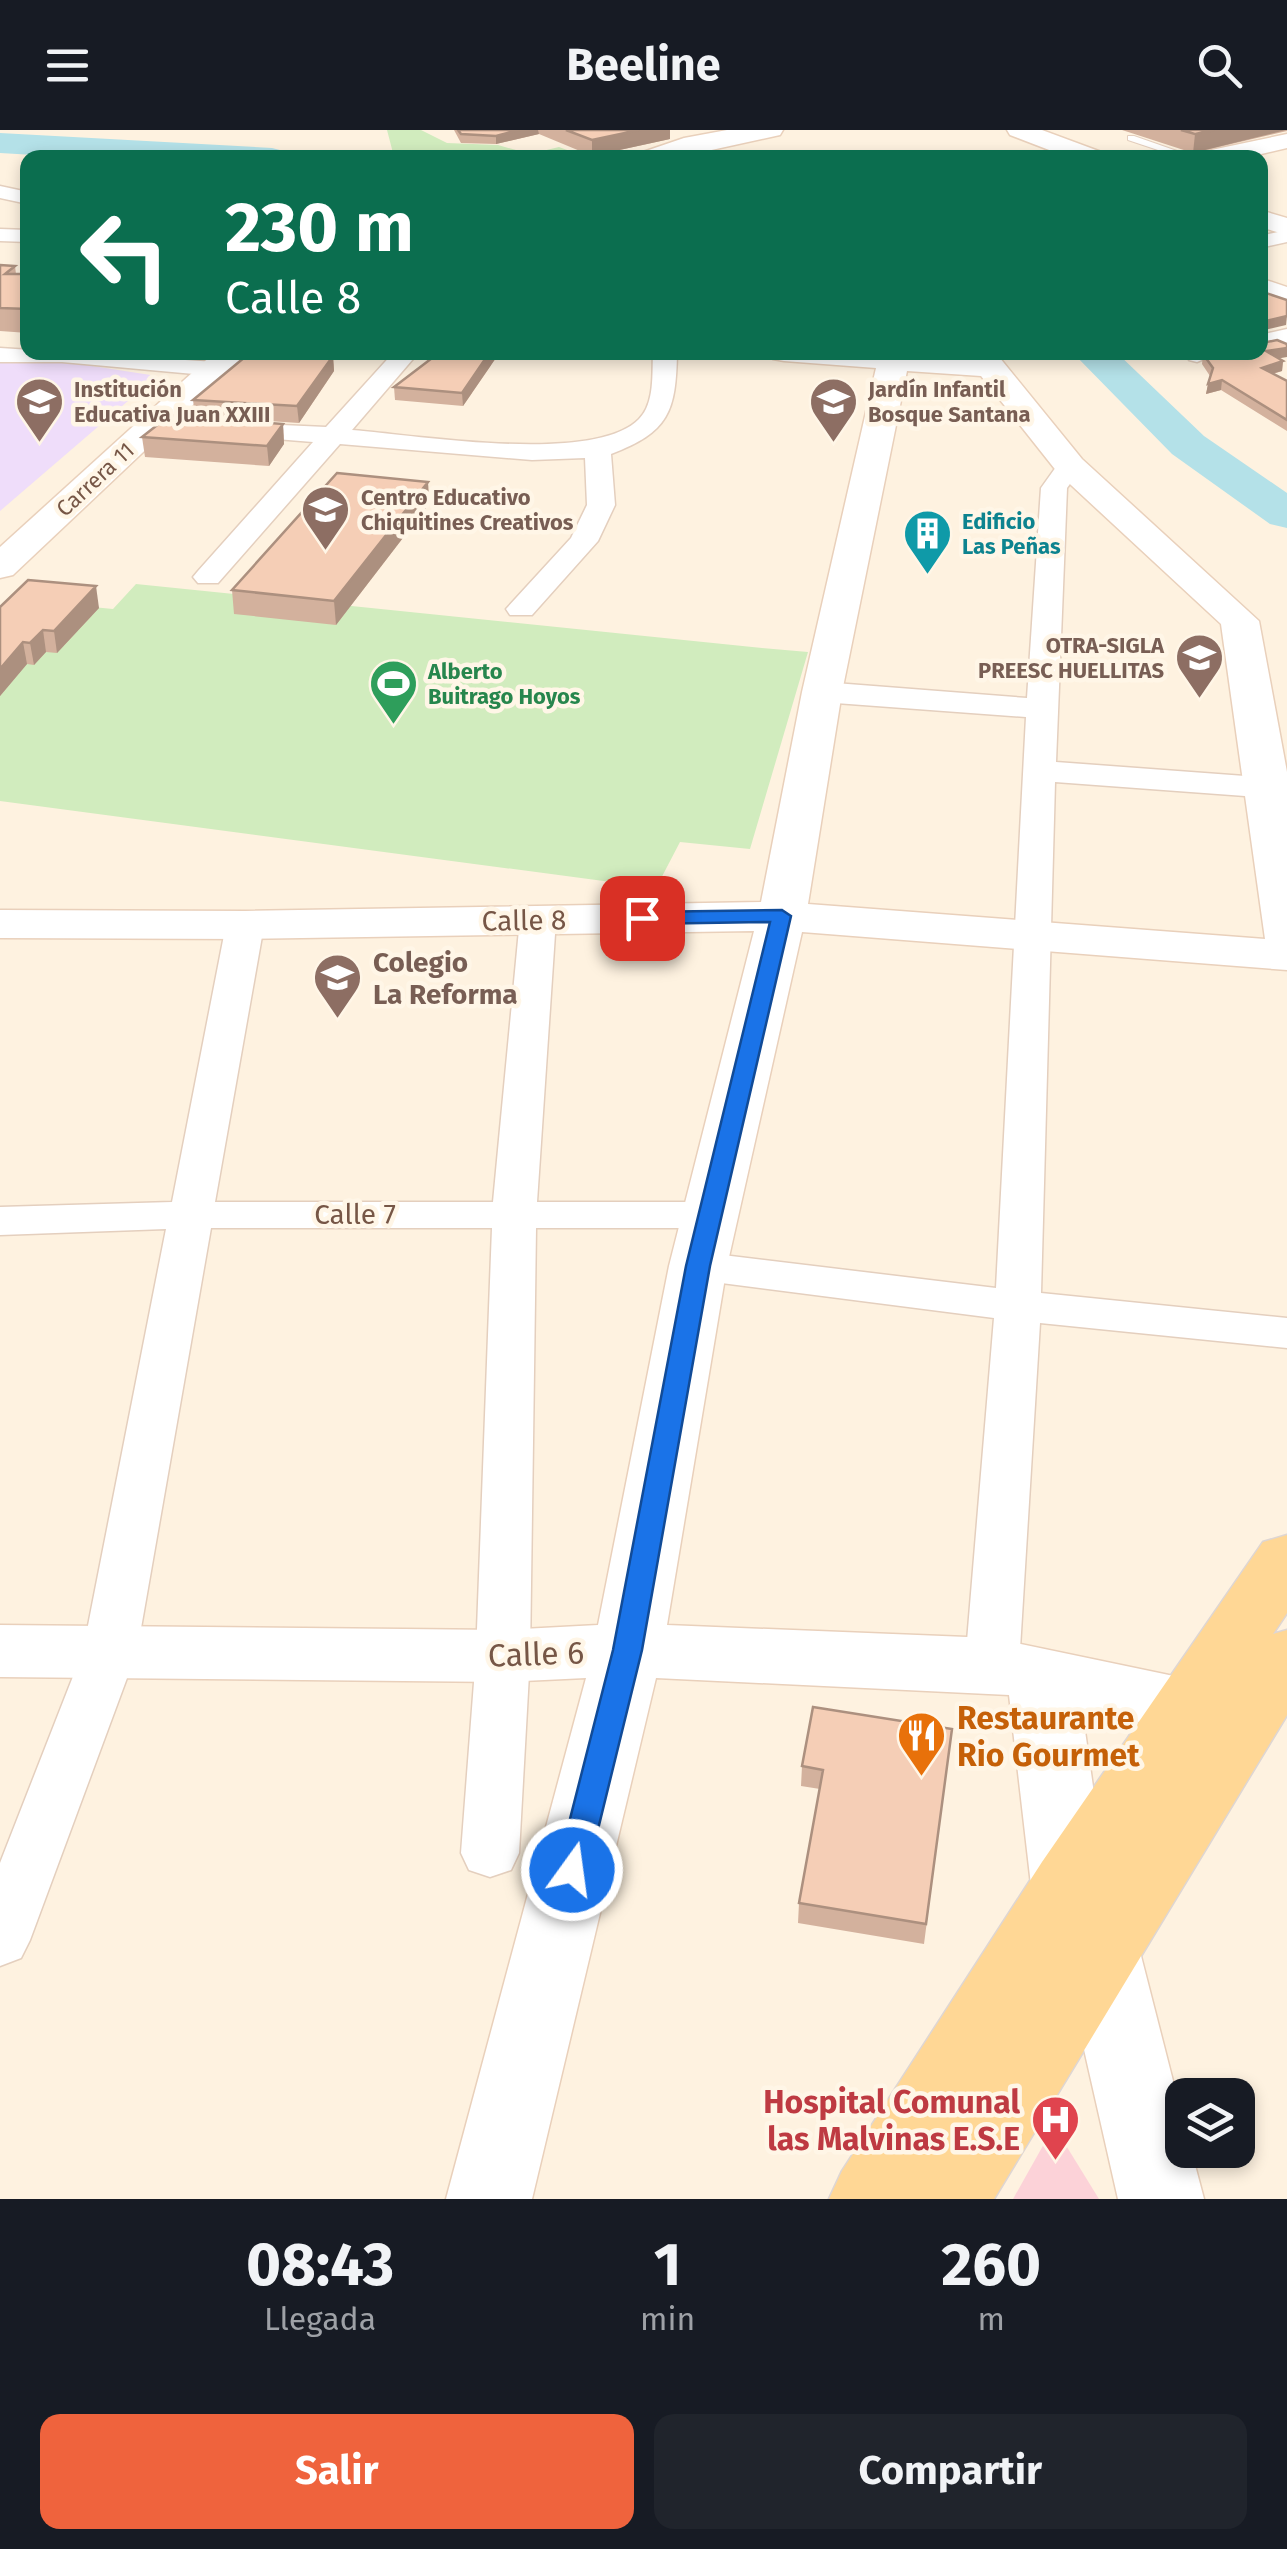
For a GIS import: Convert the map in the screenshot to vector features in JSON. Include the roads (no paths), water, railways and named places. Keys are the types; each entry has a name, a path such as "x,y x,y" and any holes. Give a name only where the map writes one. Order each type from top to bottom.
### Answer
{"main road":[{"path":"946,2199 1188,1704 1287,1559"},
{"path":"872,2199 1084,1916 1287,1656"}],"street":[{"path":"672,150 728,133 770,130"},
{"path":"1019,130 1073,150"},
{"path":"728,133 780,150"},
{"path":"1244,150 1287,141"},
{"name":"Carrera 11","path":"0,567 157,422 210,360"},
{"name":"Carrera 11","path":"0,526 210,360"},
{"path":"208,577 400,360"},
{"path":"157,422 532,452 598,450 637,436 654,423 664,402 665,360"},
{"path":"489,2199 628,1650 704,1240 782,916 822,692 892,360"},
{"path":"986,360 1070,466 1240,621 1287,651"},
{"path":"521,608 584,541 601,506 598,450"},
{"path":"1070,466 1054,488 1040,710 1042,771 1030,934 1018,1306 1017,1671 1161,2199"},
{"path":"0,536 37,532"},
{"path":"1240,621 1278,788 1287,936"},
{"path":"822,692 1040,710"},
{"path":"1042,771 1278,788"},
{"name":"Calle 8","path":"0,924 245,925 782,916 1287,956"},
{"path":"490,1854 503,1656 514,1213 538,919"},
{"path":"0,1940 110,1652 245,925"},
{"name":"Calle 7","path":"0,1221 514,1213 704,1240 1018,1306 1287,1333"},
{"name":"Calle 6","path":"0,1651 503,1656 628,1650 1017,1671 1188,1704"}],"lane":[{"path":"1130,138 1168,150"}],"waterway":[{"path":"0,143 127,150"},
{"path":"1100,360 1188,445 1287,514"}],"place":[{"name":"Institución Educativa Juan XXIII","path":"39,444"},
{"name":"Jardín Infantil Bosque Santana","path":"833,444"},
{"name":"Centro Educativo Chiquitines Creativos","path":"326,552"},
{"name":"Edificio Las Peñas","path":"927,576"},
{"name":"OTRA-SIGLA PREESC HUELLITAS","path":"1199,700"},
{"name":"Alberto Buitrago Hoyos","path":"393,726"},
{"name":"Colegio La Reforma","path":"338,1020"},
{"name":"Restaurante Rio Gourmet","path":"922,1778"},
{"name":"Hospital Comunal las Malvinas E.S.E","path":"1055,2162"}]}
